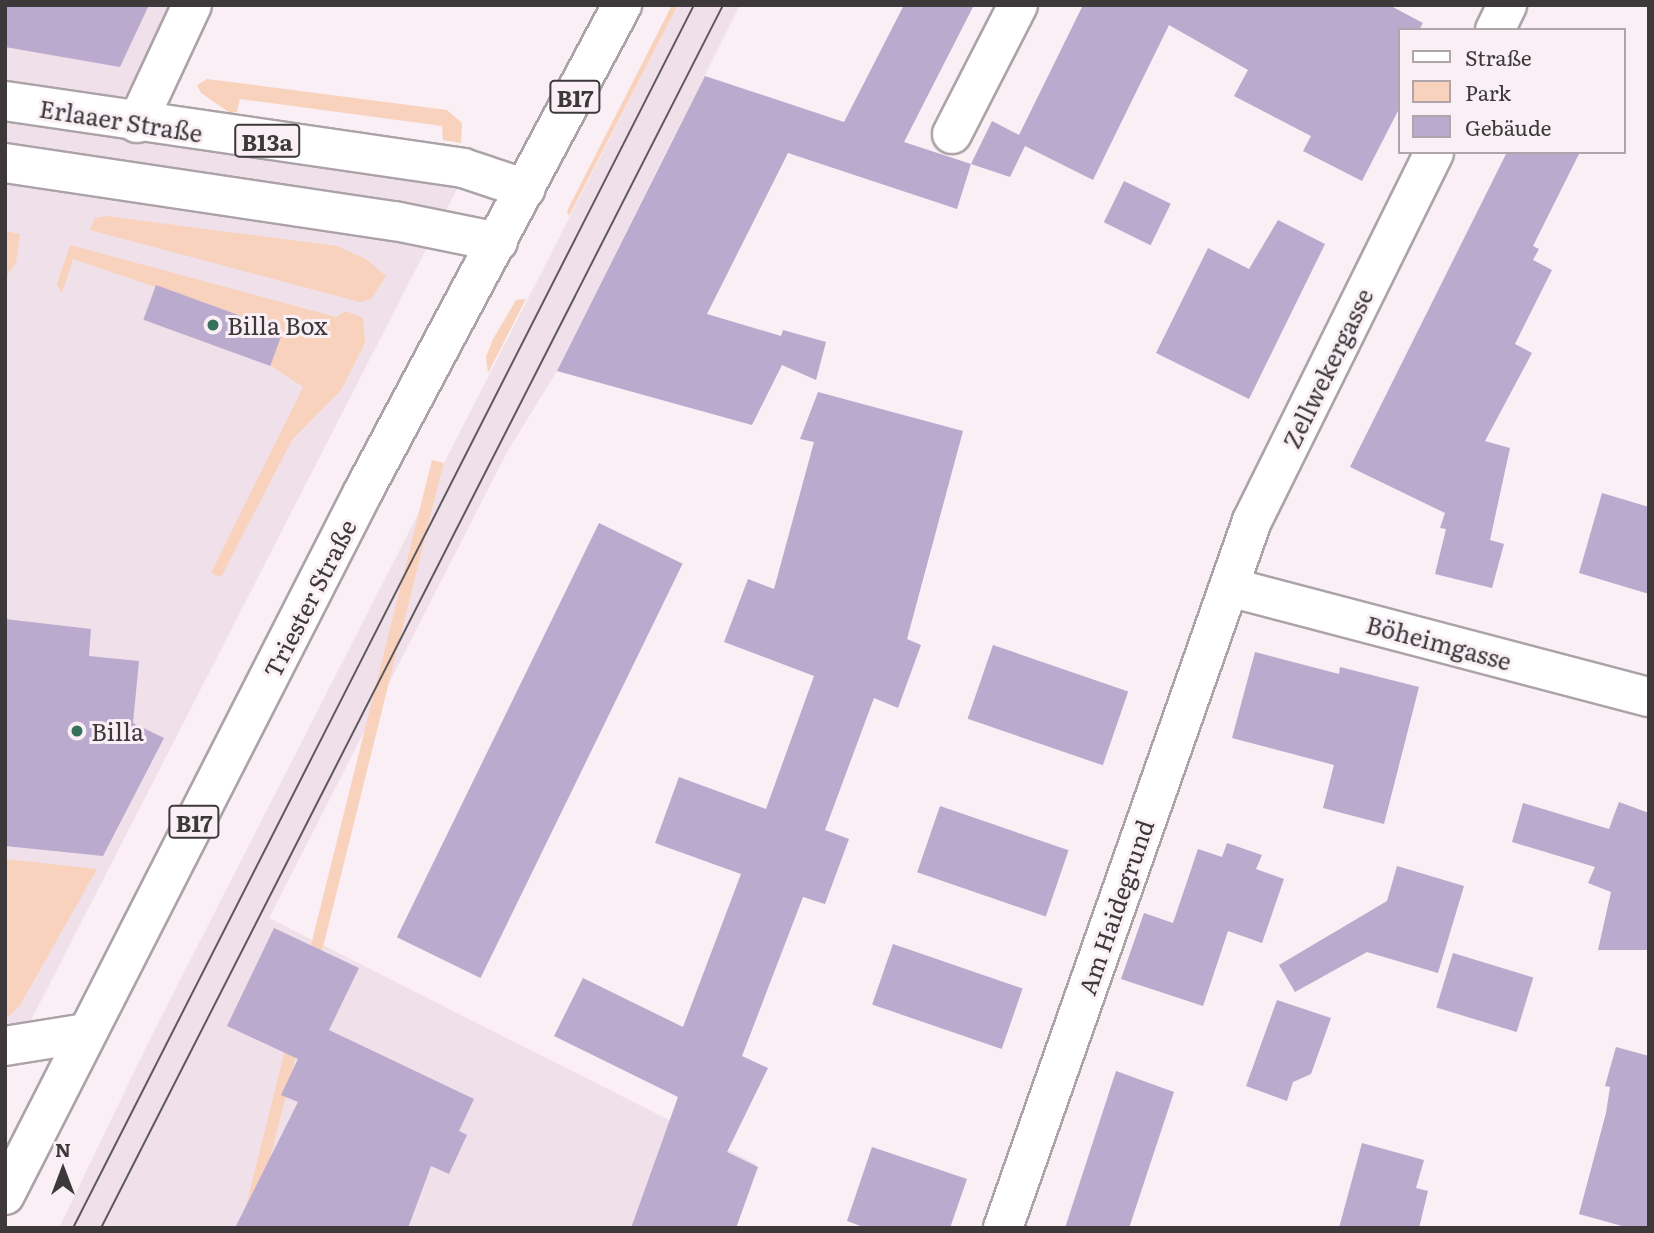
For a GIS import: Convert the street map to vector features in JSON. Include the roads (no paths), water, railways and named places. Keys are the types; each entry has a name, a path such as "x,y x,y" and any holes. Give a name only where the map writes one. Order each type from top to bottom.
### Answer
{"main road":[{"path":"137,124 192,5"},
{"name":"Triester Straße","path":"5,1195 363,492 622,5"},
{"path":"952,134 1018,5"},
{"path":"1496,28 1507,5"},
{"name":"Erlaaer Straße","path":"5,101 137,124 463,168 526,189"},
{"name":"Zellwekergasse","path":"1229,587 1252,521 1433,154"},
{"name":"B13a","path":"5,163 395,221 498,242"},
{"name":"Böheimgasse","path":"1229,587 1649,697"},
{"name":"Am Haidegrund","path":"1003,1228 1229,587"},
{"path":"5,1046 86,1032"}],"tram line":[{"path":"73,1228 694,5"},
{"path":"101,1228 723,5"}],"place":[{"name":"Billa Box","path":"213,325"},
{"name":"Billa","path":"77,731"}]}
